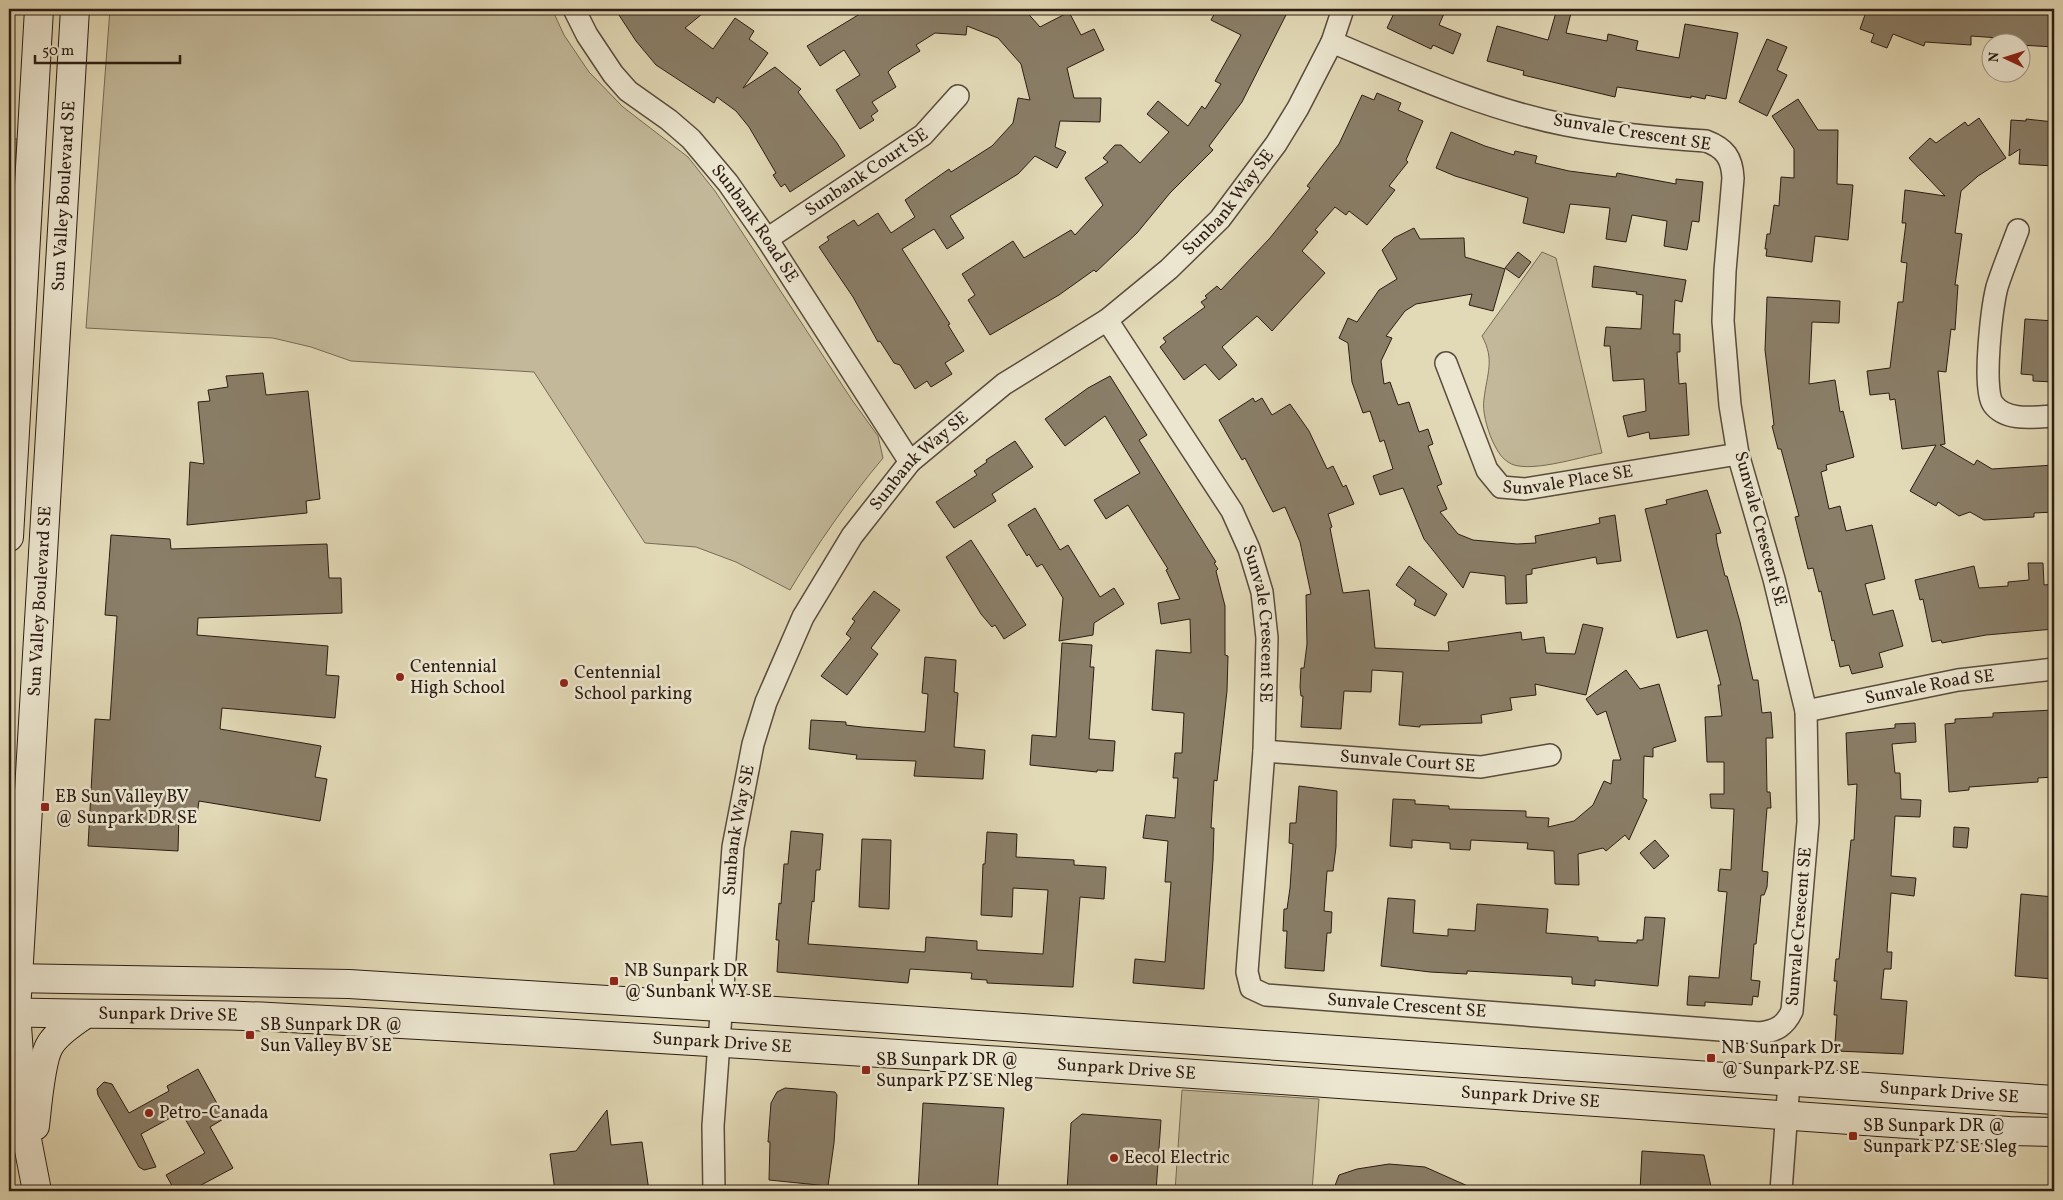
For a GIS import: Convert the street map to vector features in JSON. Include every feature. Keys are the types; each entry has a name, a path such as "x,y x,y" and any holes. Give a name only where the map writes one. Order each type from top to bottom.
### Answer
{"street":[{"name":"Sun Valley Boulevard SE","path":"9,537 39,9"},
{"name":"Sun Valley Boulevard SE","path":"37,1191 20,1084 12,1012 13,978 75,9"},
{"name":"Sunbank Road SE","path":"574,9 591,42 612,74 628,91 669,120 691,139 728,183 767,240 910,462"},
{"name":"Sunbank Way SE","path":"714,1191 713,1126 720,1007 733,847 753,744 766,702 803,617 852,536 910,462 1004,384 1107,320 1169,269 1220,219 1276,144 1332,42 1343,9"},
{"name":"Sunvale Crescent SE","path":"1107,320 1232,512 1249,549 1262,592 1267,638 1264,751 1246,972 1248,983 1255,992 1275,996 1760,1033 1780,1028 1792,1011 1808,822 1806,711 1774,579 1738,454 1730,405 1723,321 1733,178 1732,164 1726,152 1717,145 1706,141 1627,135 1564,124 1516,112 1453,92 1332,42"},
{"name":"Sunbank Court SE","path":"767,240 924,134 958,96"},
{"path":"2018,230 1997,289 1987,374 1988,389 1993,404 2006,414 2024,418 2054,416"},
{"name":"Sunvale Place SE","path":"1446,363 1487,470 1501,487 1525,489 1738,454"},
{"name":"Sunvale Road SE","path":"1806,711 1958,680 2054,668"},
{"name":"Sunvale Court SE","path":"1264,751 1481,767 1550,756"},
{"name":"Sunpark Drive SE","path":"13,978 349,984 720,1007 2054,1100"},
{"name":"Sunpark Drive SE","path":"12,1012 84,1015 160,1013 258,1017 718,1042 1348,1083 2009,1131 2054,1132"},
{"path":"32,1162 39,1090 49,1046 68,1027 84,1015"},
{"path":"1781,1191 1789,1083"}],"shaded area":[{"path":"110,9 552,9 564,35 589,72 623,107 688,157 715,191 852,400 878,436 883,458 834,522 790,590 736,562 696,547 645,543 534,372 351,361 311,347 273,338 86,328"},
{"path":"9,138 17,139 9,253"},
{"path":"1542,252 1556,258 1602,453 1553,464 1527,467 1516,466 1500,455 1488,430 1484,414 1484,404 1489,360 1482,336"},
{"path":"1182,1090 1319,1099 1312,1191 1175,1191"}],"building":[{"path":"615,9 708,9 685,28 713,49 735,18 754,31 749,39 768,53 743,88 775,67 801,89 798,92 845,156 790,192 785,184 781,187 773,175 776,173 749,127 736,111 717,97 714,103 656,65 636,41"},
{"path":"868,9 1024,9 1040,27 1069,12 1081,35 1094,29 1104,50 1067,68 1074,98 1101,98 1100,122 1060,121 1055,147 1066,152 1057,168 1035,156 1018,174 950,216 964,238 947,249 934,229 902,249 950,324 948,325 964,351 945,363 952,374 931,387 927,381 915,389 900,365 894,363 880,341 878,342 853,297 819,247 829,240 827,237 854,220 858,226 878,213 891,233 915,217 905,200 949,169 951,172 992,146 1013,123 1018,98 1030,100 1021,64 998,38 967,26 966,35 935,33 916,45 920,51 892,68 888,72 896,87 872,102 878,111 871,116 874,120 860,129 836,90 860,75 844,50 820,66 807,46"},
{"path":"1217,9 1289,9 1242,102 1209,146 1213,150 1170,193 1137,233 1096,272 1094,270 1059,295 990,335 968,300 975,295 962,274 1013,241 1024,258 1071,230 1075,235 1103,205 1085,178 1108,162 1103,158 1115,145 1121,145 1140,163 1169,132 1147,114 1158,101 1188,126 1202,106 1205,109 1221,84 1215,81 1241,35 1211,20"},
{"path":"1396,9 1446,9 1439,25 1461,34 1453,54 1433,45 1431,49 1387,28"},
{"path":"1557,9 1572,9 1566,33 1607,41 1608,34 1638,41 1636,50 1679,58 1685,24 1738,33 1726,99 1706,95 1705,99 1691,96 1691,98 1617,87 1615,97 1523,75 1524,71 1487,61 1497,26 1548,40"},
{"path":"1867,9 2054,9 2054,47 2030,46 2030,32 1980,32 1980,37 1971,36 1971,45 1925,42 1924,46 1893,34 1887,48 1871,42 1874,34 1860,29"},
{"path":"1767,39 1787,47 1777,70 1787,75 1767,116 1739,102"},
{"path":"1377,93 1401,103 1398,110 1423,121 1406,160 1408,162 1389,186 1395,190 1367,225 1349,211 1346,215 1335,207 1315,230 1318,232 1302,251 1325,273 1272,331 1257,316 1222,347 1237,365 1219,380 1205,364 1184,380 1160,347 1166,342 1163,338 1205,307 1201,302 1207,298 1205,296 1217,286 1221,290 1270,238 1310,188 1307,186 1339,144 1362,95 1374,100"},
{"path":"1798,99 1818,130 1838,130 1837,184 1853,185 1848,240 1815,236 1812,262 1766,256 1767,249 1765,249 1767,234 1770,234 1774,205 1779,206 1781,177 1794,178 1794,149 1772,116"},
{"path":"1979,118 2006,158 1978,176 1961,191 1955,233 1962,234 1955,285 1958,285 1955,330 1951,329 1946,372 1938,371 1945,444 1940,445 1974,465 1977,460 1992,469 2054,465 2054,512 2034,513 2034,517 1984,520 1970,512 1959,516 1938,502 1936,506 1910,491 1936,445 1902,449 1895,399 1890,400 1889,393 1870,395 1867,371 1890,368 1898,302 1903,302 1907,263 1901,262 1906,223 1902,223 1905,190 1945,196 1909,158 1930,138 1936,143 1965,122 1968,126"},
{"path":"2026,119 2054,122 2054,166 2019,164 2020,149 2009,156 2011,120 2026,121"},
{"path":"1451,132 1514,155 1515,151 1537,156 1535,163 1569,171 1616,177 1617,173 1676,184 1676,179 1703,182 1699,222 1692,221 1687,250 1664,246 1667,221 1632,215 1626,242 1606,239 1610,208 1570,204 1564,233 1523,223 1528,198 1455,176 1436,168"},
{"path":"1414,228 1420,239 1464,238 1465,257 1505,269 1493,311 1469,305 1472,294 1416,304 1405,311 1386,336 1392,338 1381,361 1384,384 1390,382 1398,405 1409,402 1419,432 1428,429 1433,444 1428,446 1442,484 1437,486 1447,509 1440,512 1458,534 1473,540 1517,544 1536,543 1535,536 1600,523 1599,518 1615,515 1621,561 1597,564 1596,557 1532,569 1532,574 1526,575 1527,603 1506,604 1505,576 1470,572 1463,588 1424,539 1403,488 1380,495 1373,476 1393,469 1384,440 1380,442 1370,411 1363,413 1352,382 1348,343 1339,338 1348,318 1357,322 1379,290 1397,279 1382,250 1394,238"},
{"path":"1518,252 1531,262 1519,278 1505,268"},
{"path":"1594,266 1686,280 1682,302 1675,300 1673,334 1680,334 1680,352 1677,352 1679,384 1686,383 1689,435 1650,439 1649,432 1628,437 1623,416 1646,411 1644,379 1613,381 1610,346 1604,346 1606,327 1641,329 1643,295 1636,294 1637,292 1592,287"},
{"path":"1767,297 1840,301 1839,323 1812,322 1809,384 1835,380 1840,412 1843,411 1854,457 1826,465 1827,470 1821,472 1829,509 1840,506 1846,531 1872,525 1885,579 1865,584 1873,615 1893,610 1903,646 1879,653 1883,667 1852,674 1849,665 1840,667 1821,591 1819,592 1813,568 1808,569 1795,517 1799,516 1781,449 1778,449 1772,426 1774,425 1765,350"},
{"path":"2025,319 2054,321 2054,382 2033,381 2033,375 2021,374"},
{"path":"263,373 266,395 308,391 320,499 306,501 307,513 187,525 190,462 204,464 198,402 210,401 208,390 228,387 226,376"},
{"path":"1110,376 1147,435 1139,440 1216,562 1214,563 1218,569 1216,571 1225,606 1225,655 1228,656 1227,691 1217,781 1214,780 1211,828 1214,828 1213,860 1204,989 1133,983 1135,959 1165,962 1171,882 1165,882 1168,841 1143,838 1146,815 1175,818 1178,778 1173,778 1175,753 1182,753 1184,713 1152,710 1156,650 1191,653 1190,619 1161,624 1158,603 1180,599 1166,570 1168,569 1128,505 1106,519 1094,500 1140,473 1105,416 1065,446 1045,419 1088,388"},
{"path":"1253,398 1255,402 1262,398 1272,415 1290,404 1309,431 1327,469 1333,466 1343,487 1346,485 1354,504 1328,514 1332,527 1330,528 1343,593 1369,590 1375,648 1449,651 1448,642 1521,632 1522,640 1544,637 1546,653 1575,654 1583,624 1603,628 1586,695 1535,684 1536,695 1510,698 1512,710 1481,715 1482,723 1420,725 1420,727 1399,725 1403,672 1372,670 1371,692 1344,691 1341,729 1301,727 1303,696 1301,696 1300,687 1301,668 1304,668 1307,644 1306,595 1311,594 1300,542 1285,507 1273,512 1245,458 1242,460 1219,420"},
{"path":"1015,441 1033,467 992,494 996,501 954,528 936,502 977,475 974,471 987,462 986,460"},
{"path":"1707,490 1721,533 1716,534 1725,576 1727,576 1740,622 1753,680 1758,680 1762,713 1771,712 1773,738 1766,738 1767,792 1770,792 1771,808 1767,808 1762,871 1768,872 1767,887 1764,895 1761,895 1756,944 1754,944 1751,980 1760,981 1758,997 1753,996 1752,1005 1705,1002 1705,1006 1687,1005 1689,976 1719,978 1727,892 1718,891 1720,869 1731,870 1734,809 1711,808 1710,794 1724,794 1724,762 1707,762 1705,717 1722,716 1718,685 1721,685 1707,630 1677,638 1645,509 1667,504 1666,500"},
{"path":"1035,508 1060,550 1068,545 1100,597 1114,588 1124,604 1094,623 1093,635 1059,641 1063,598 1042,564 1037,567 1029,554 1027,556 1008,525"},
{"path":"111,535 170,539 171,549 327,544 329,578 341,578 342,613 198,618 197,635 328,646 326,675 339,676 335,718 222,708 220,729 321,746 315,777 327,779 320,821 199,801 197,815 179,813 178,851 88,846 95,719 110,720 117,616 105,615"},
{"path":"971,540 1026,625 1004,639 995,625 992,627 981,614 946,557"},
{"path":"2028,563 2043,563 2044,585 2054,584 2054,629 1986,635 1942,643 1941,640 1932,642 1923,599 1920,600 1915,580 1974,566 1979,588 2008,586 2008,582 2029,580"},
{"path":"1409,566 1447,594 1435,616 1414,605 1416,600 1396,585"},
{"path":"874,591 900,610 871,648 878,654 847,695 821,676 851,638 846,634 855,621 852,619"},
{"path":"1062,643 1092,645 1090,667 1094,667 1089,739 1115,741 1113,771 1097,770 1097,772 1030,765 1032,735 1056,737"},
{"path":"925,657 956,660 954,692 958,693 954,747 985,750 983,779 914,776 916,761 856,759 857,755 809,749 811,720 846,722 846,725 925,732 928,694 922,693"},
{"path":"1626,670 1640,689 1659,684 1676,741 1653,748 1653,757 1644,756 1643,798 1647,800 1629,840 1625,835 1606,851 1603,848 1578,854 1579,885 1555,884 1554,851 1527,849 1528,843 1471,840 1470,850 1450,849 1450,843 1412,840 1412,848 1390,846 1393,799 1415,800 1415,804 1449,806 1449,809 1526,811 1526,817 1549,818 1548,827 1574,821 1593,805 1604,781 1611,784 1613,760 1621,760 1606,711 1597,715 1586,699"},
{"path":"2054,710 2054,777 2038,778 2038,782 1969,787 1969,790 1949,792 1945,724 1955,723 1955,719 1993,717 1993,713"},
{"path":"1915,723 1916,742 1892,744 1895,773 1900,773 1901,799 1921,800 1920,817 1895,816 1891,876 1916,878 1914,896 1891,893 1887,952 1892,952 1891,969 1884,969 1881,999 1907,1001 1903,1054 1837,1051 1838,1043 1835,1043 1837,1015 1834,1015 1837,981 1834,981 1836,959 1839,959 1851,840 1854,840 1857,784 1848,785 1846,733 1895,728 1895,724"},
{"path":"1299,786 1337,791 1336,847 1333,871 1327,871 1324,911 1332,912 1331,933 1327,933 1324,971 1285,968 1287,931 1283,931 1284,909 1287,909 1290,888 1293,844 1289,843 1290,823 1296,823"},
{"path":"1954,827 1969,828 1967,848 1953,847"},
{"path":"791,831 823,834 820,870 816,870 808,944 925,952 926,937 977,941 977,950 1043,954 1048,890 1013,888 1012,917 981,915 983,864 985,864 987,832 1017,834 1016,857 1074,860 1074,865 1106,867 1104,899 1080,897 1073,987 987,983 987,980 971,979 972,973 910,969 908,983 777,972 779,940 776,940 779,903 781,904 784,864 788,864"},
{"path":"862,839 891,840 889,909 859,907"},
{"path":"1655,840 1669,856 1654,869 1640,853"},
{"path":"2021,894 2054,897 2054,979 2015,976"},
{"path":"1388,898 1415,900 1413,933 1448,936 1448,929 1475,931 1477,904 1548,909 1546,933 1598,937 1598,941 1637,943 1637,940 1643,940 1645,917 1665,918 1658,986 1595,980 1595,986 1572,984 1572,977 1467,971 1467,974 1430,972 1381,966"},
{"path":"198,1069 225,1118 210,1127 233,1168 190,1191 175,1191 166,1175 205,1153 181,1112 141,1134 156,1167 144,1170 139,1167 98,1095 97,1089 104,1082 112,1084 129,1113 169,1091 167,1086"},
{"path":"785,1088 835,1092 837,1095 834,1143 828,1186 769,1180 770,1142 768,1142 771,1103 777,1092"},
{"path":"923,1103 1004,1108 997,1191 918,1191"},
{"path":"607,1110 611,1145 642,1142 649,1191 555,1191 550,1154 576,1151"},
{"name":"Eecol Electric","path":"1082,1114 1161,1120 1156,1191 1067,1191 1071,1123"},
{"path":"1642,1151 1704,1155 1712,1191 1640,1191"},
{"path":"1389,1164 1425,1167 1479,1191 1333,1191 1339,1175 1357,1169"}],"place":[{"name":"Centennial High School","path":"400,677"},
{"name":"Centennial School parking","path":"564,683"},
{"name":"EB Sun Valley BV @ Sunpark DR SE","path":"45,807"},
{"name":"NB Sunpark DR @ Sunbank WY SE","path":"614,981"},
{"name":"SB Sunpark DR @ Sun Valley BV SE","path":"250,1035"},
{"name":"NB Sunpark Dr @ Sunpark PZ SE","path":"1711,1058"},
{"name":"SB Sunpark DR @ Sunpark PZ SE Nleg","path":"866,1070"},
{"name":"Petro-Canada","path":"149,1113"},
{"name":"SB Sunpark DR @ Sunpark PZ SE Sleg","path":"1853,1136"},
{"name":"Eecol Electric","path":"1114,1158"}]}
